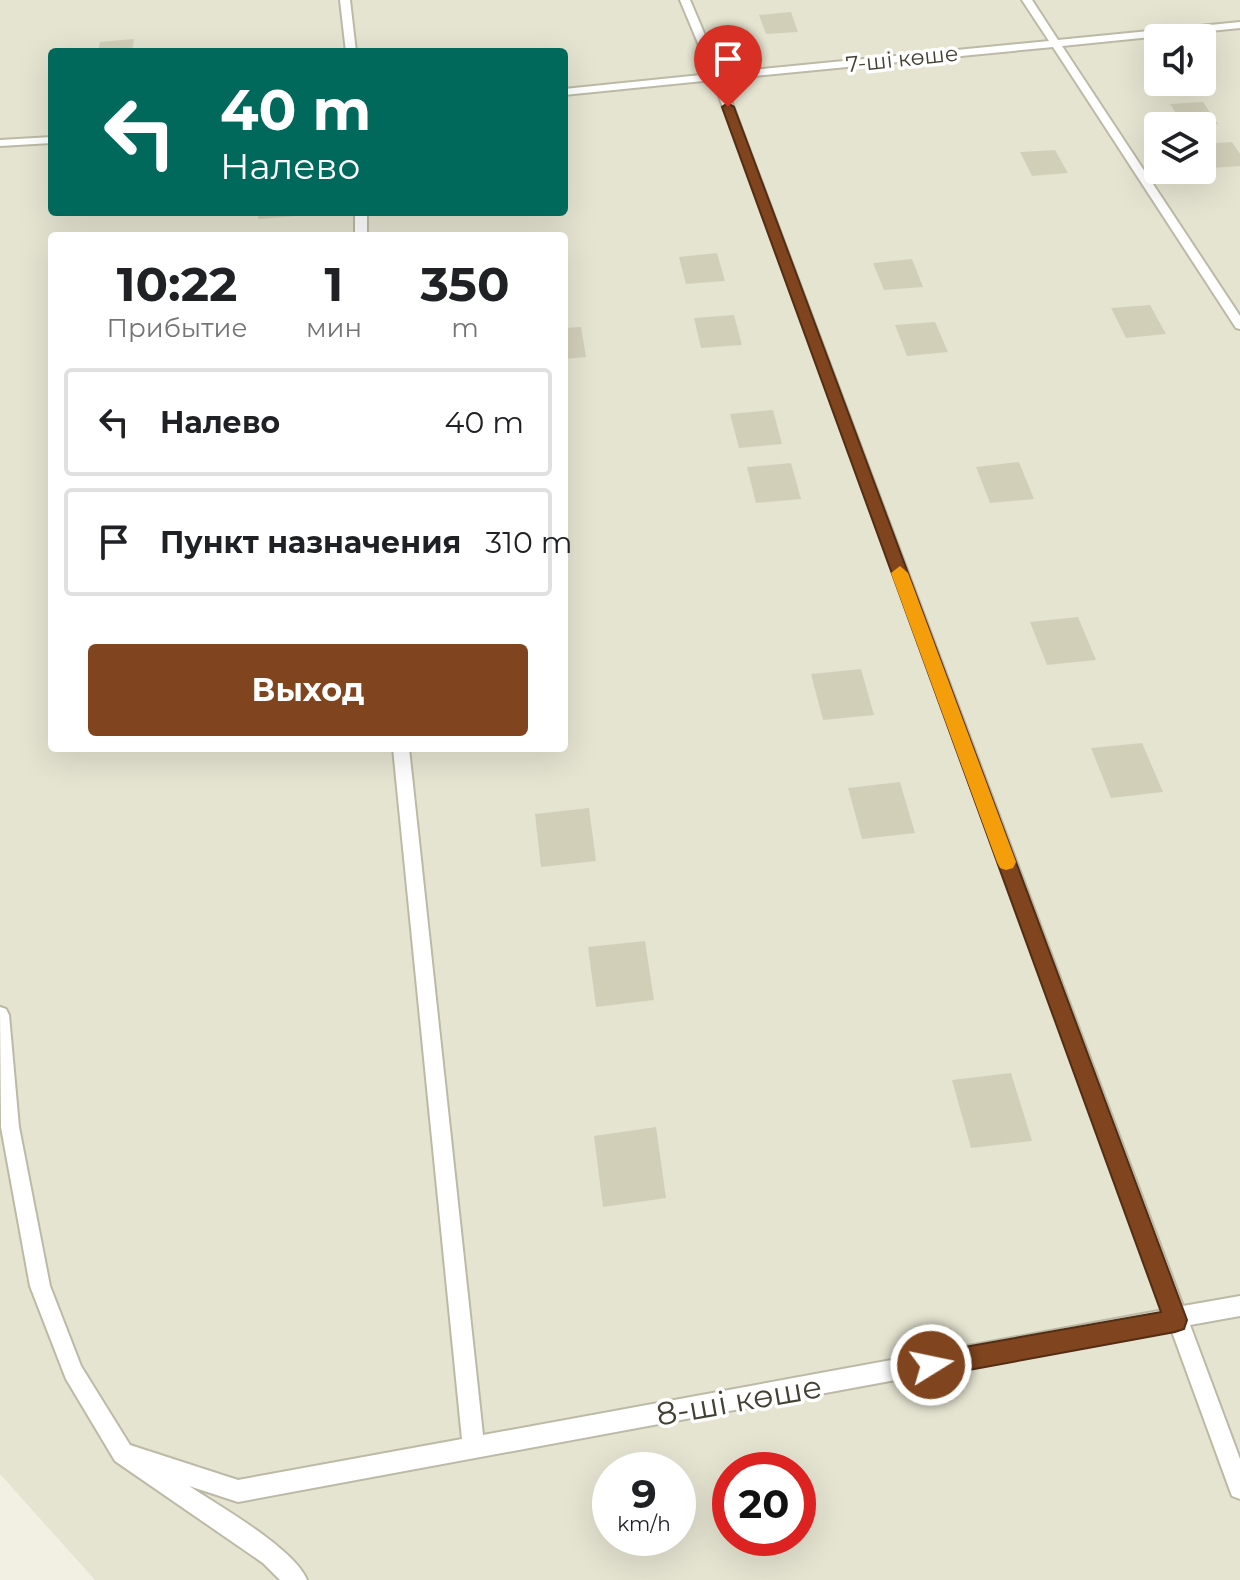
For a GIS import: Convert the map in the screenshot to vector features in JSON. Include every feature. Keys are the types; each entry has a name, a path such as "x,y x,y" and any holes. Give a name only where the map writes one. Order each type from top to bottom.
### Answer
{"lane":[{"path":"345,0 351,48"},
{"path":"685,0 717,77 1175,1320 1240,1488"},
{"path":"1027,0 1240,325"},
{"name":"7-ші көше","path":"568,92 1240,25"},
{"path":"0,143 48,140"},
{"path":"401,752 474,1449"},
{"path":"0,1015 10,1127 40,1286 73,1372 123,1453 271,1555 296,1580"},
{"name":"8-ші көше","path":"123,1453 238,1491 1240,1306"}],"shaded area":[{"path":"0,0 1240,0 1240,1580 95,1580 0,1474"}],"building":[{"path":"791,12 798,32 766,34 759,15"},
{"path":"134,39 133,48 99,48 100,42"},
{"path":"1203,102 1210,112 1175,112 1170,104"},
{"path":"1232,142 1240,154 1240,166 1216,168 1216,143"},
{"path":"1055,150 1068,173 1032,176 1020,152"},
{"path":"258,216 296,216 258,219"},
{"path":"717,253 725,281 686,284 679,257"},
{"path":"912,259 923,287 884,290 873,263"},
{"path":"1150,305 1166,334 1126,338 1111,308"},
{"path":"734,315 742,345 701,348 694,318"},
{"path":"935,322 948,352 907,356 895,325"},
{"path":"581,327 586,357 568,359 568,328"},
{"path":"773,410 782,444 739,448 730,414"},
{"path":"1019,462 1034,499 990,503 976,467"},
{"path":"791,463 801,499 756,503 747,467"},
{"path":"1078,617 1096,660 1047,665 1030,622"},
{"path":"861,669 874,715 823,720 811,674"},
{"path":"1142,743 1163,792 1111,798 1091,748"},
{"path":"900,782 915,833 862,839 848,788"},
{"path":"589,808 596,861 541,867 535,814"},
{"path":"645,941 654,1000 596,1007 588,947"},
{"path":"1011,1073 1032,1141 971,1148 952,1080"},
{"path":"656,1127 666,1198 603,1207 594,1136"}],"slow traffic":[{"path":"900,573 1006,862"}],"route":[{"path":"728,107 1175,1320 931,1365"}]}
